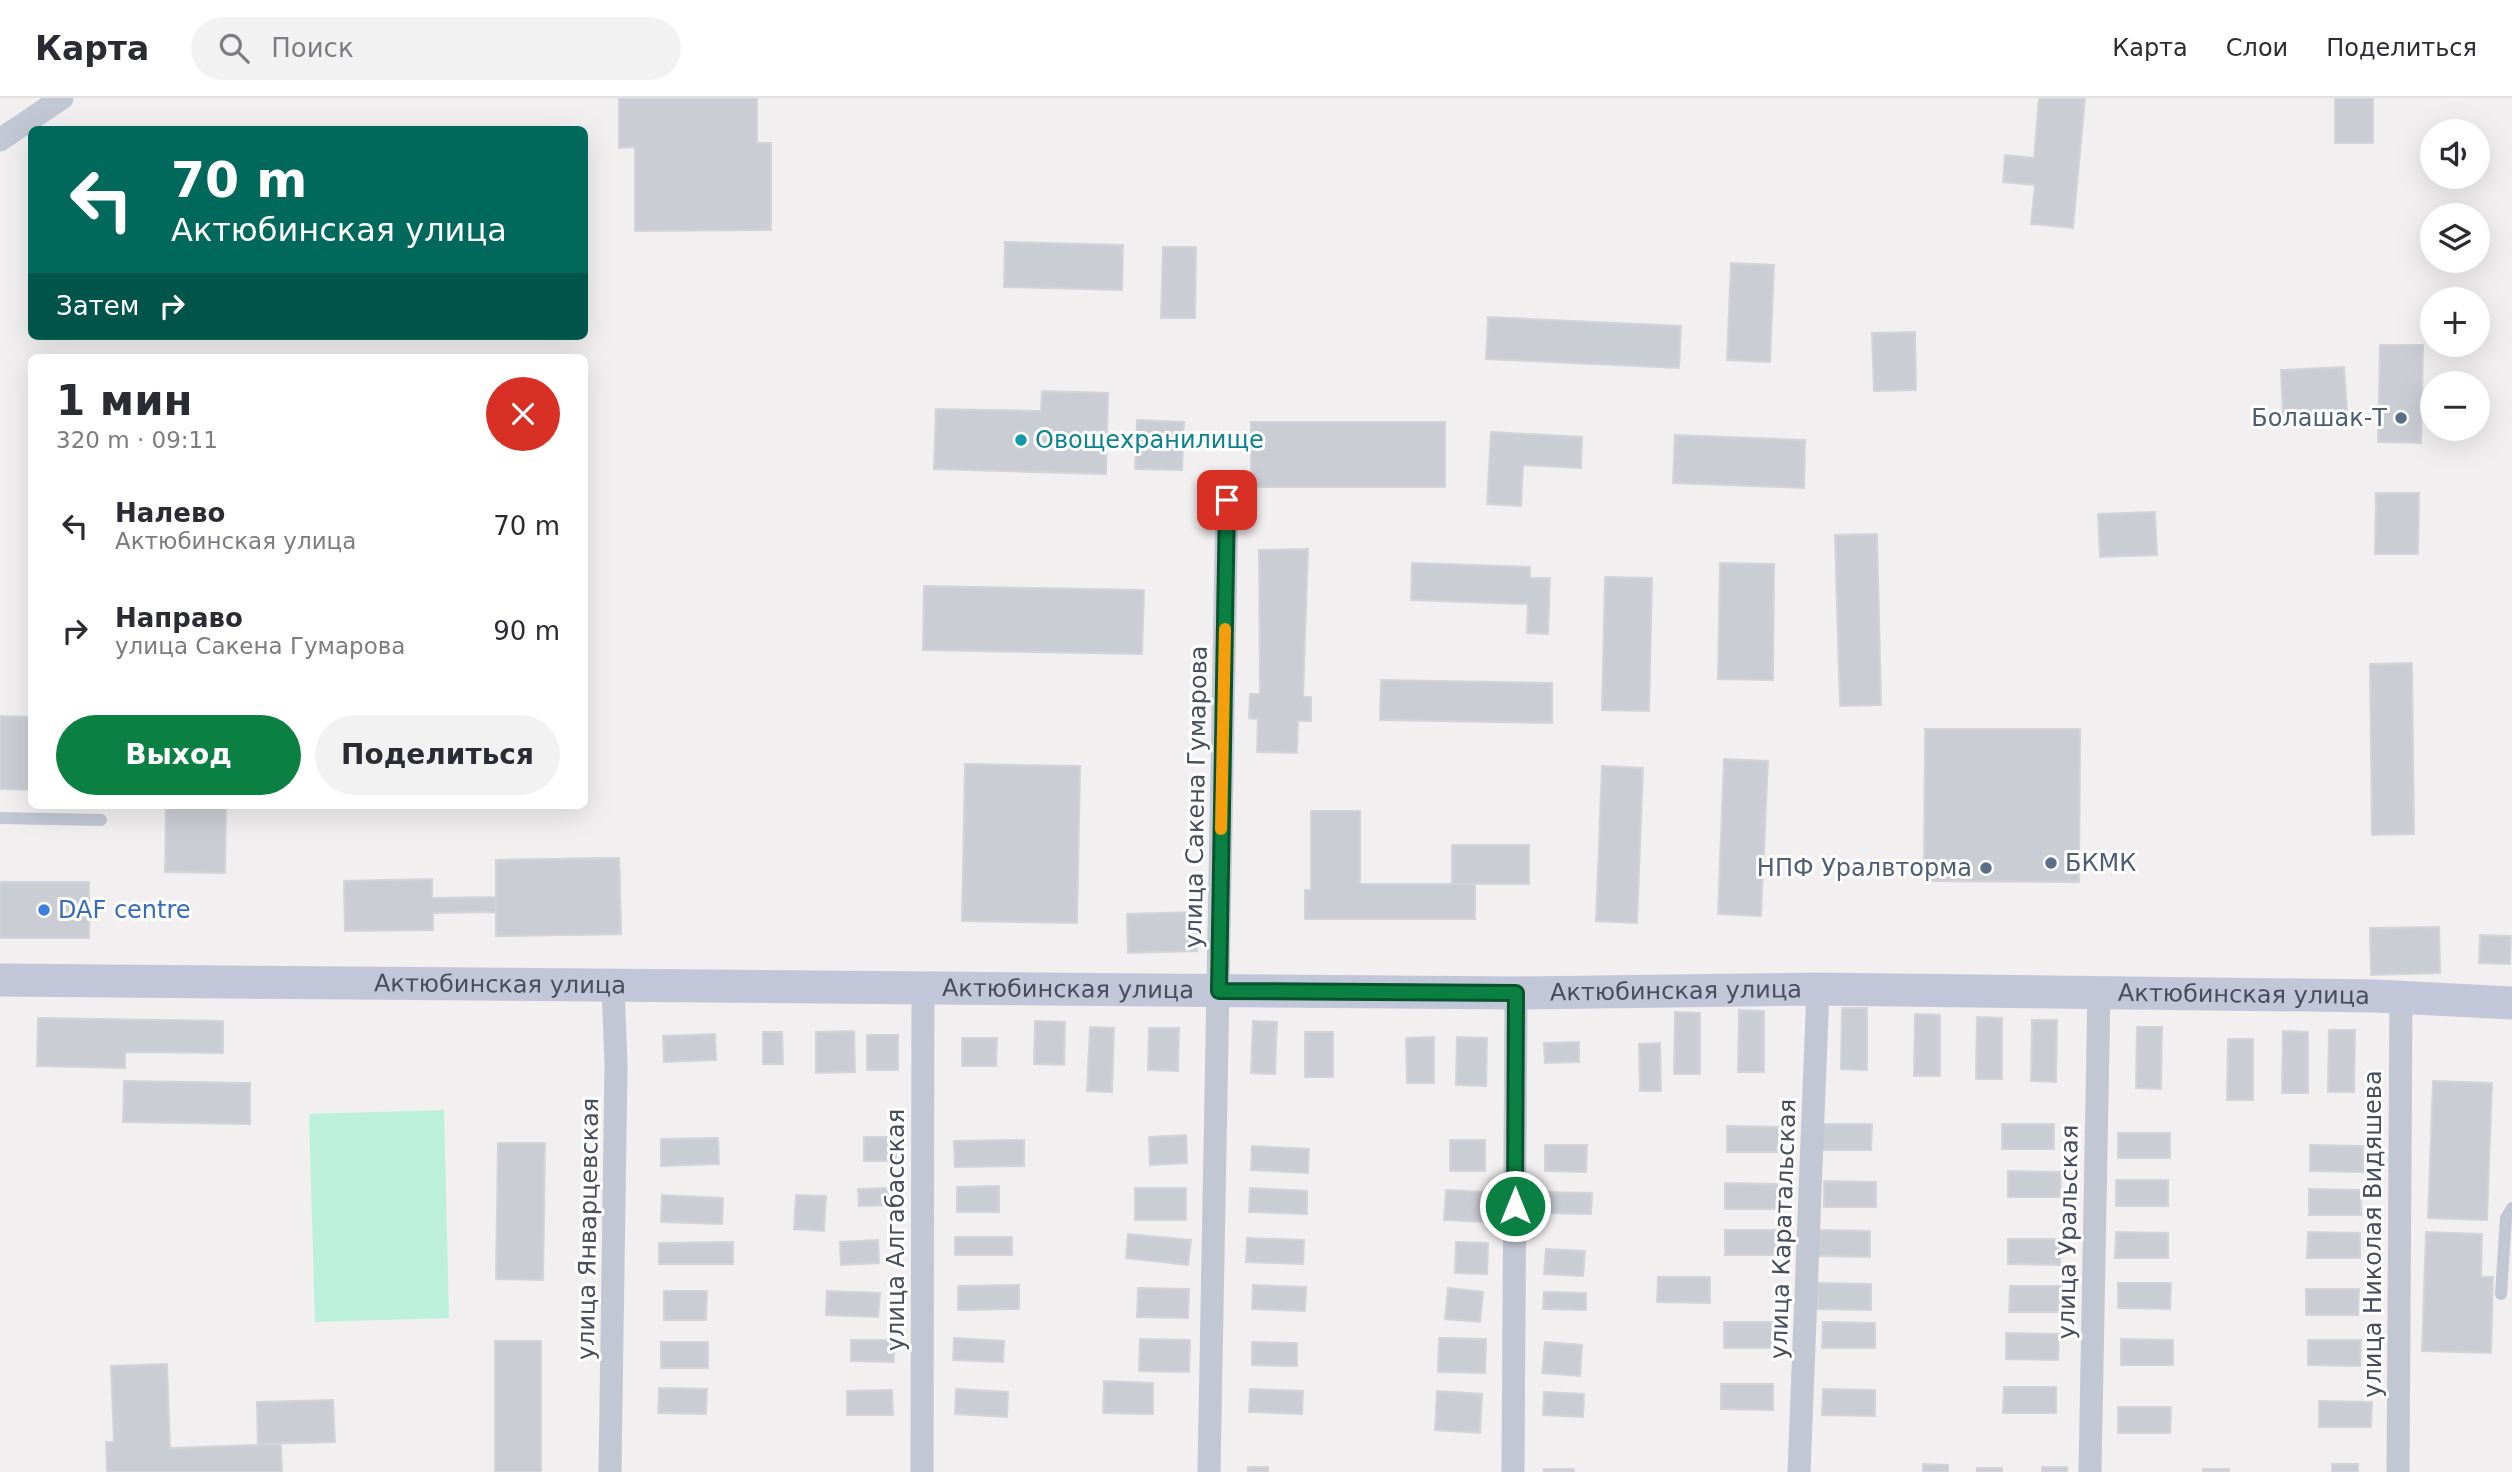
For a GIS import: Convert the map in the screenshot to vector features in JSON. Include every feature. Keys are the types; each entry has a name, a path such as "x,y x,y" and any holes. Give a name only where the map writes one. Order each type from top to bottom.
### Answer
{"street":[{"path":"0,140 62,98"},
{"name":"улица Сакена Гумарова","path":"1209,1472 1227,500"},
{"name":"Актюбинская улица","path":"0,980 1516,993 1818,989 2401,997 2512,1003"},
{"name":"улица Январцевская","path":"610,1472 616,1065 613,986"},
{"name":"улица Алгабасская","path":"922,1472 923,989"},
{"name":"улица Каратальская","path":"1799,1472 1818,989"},
{"name":"улица Уральская","path":"2090,1472 2099,992"},
{"path":"1513,1472 1516,993"},
{"name":"улица Николая Видяшева","path":"2399,1472 2401,997"}],"lane":[{"path":"0,818 100,820"},
{"path":"2501,1294 2506,1217 2512,1209"}],"green space":[{"path":"444,1110 449,1318 315,1322 309,1114"}],"building":[{"path":"619,98 757,98 757,143 771,143 771,230 635,231 635,147 619,148"},
{"path":"2039,98 2085,98 2073,228 2031,224 2035,185 2003,182 2005,155 2034,158"},
{"path":"2335,98 2373,98 2373,143 2335,143"},
{"path":"1005,242 1123,245 1122,290 1004,287"},
{"path":"1163,247 1196,247 1195,318 1161,318"},
{"path":"1731,263 1774,265 1770,362 1727,360"},
{"path":"1488,317 1681,326 1679,368 1486,359"},
{"path":"1915,332 1916,390 1874,391 1872,333"},
{"path":"2380,345 2420,345 2420,357 2423,357 2422,371 2420,371 2421,443 2378,442"},
{"path":"2344,367 2347,412 2283,416 2281,370"},
{"name":"Овощехранилище","path":"1042,391 1108,393 1106,474 934,469 936,409 1041,411"},
{"path":"1137,420 1184,422 1182,470 1135,469"},
{"path":"1251,422 1445,422 1445,487 1251,487"},
{"path":"1491,432 1582,437 1581,468 1523,465 1521,506 1487,504"},
{"path":"1675,435 1805,440 1804,488 1673,483"},
{"path":"2376,493 2419,493 2418,554 2375,554"},
{"path":"2155,512 2157,555 2100,557 2098,514"},
{"path":"1877,534 1881,705 1840,706 1835,535"},
{"path":"1308,549 1303,697 1311,697 1311,721 1298,721 1297,753 1257,752 1258,719 1249,718 1250,694 1260,694 1259,550"},
{"path":"1412,563 1530,567 1530,578 1550,578 1548,634 1527,633 1528,604 1411,600"},
{"path":"1720,563 1774,564 1773,680 1718,679"},
{"path":"1605,577 1652,578 1649,711 1602,710"},
{"path":"924,586 1144,590 1142,654 923,650"},
{"path":"2412,663 2414,834 2372,835 2370,664"},
{"path":"1381,680 1552,683 1552,723 1380,720"},
{"path":"0,716 28,717 28,790 0,789"},
{"path":"1925,729 2080,729 2079,882 1924,881"},
{"path":"1724,759 1768,761 1761,916 1718,914"},
{"path":"965,764 1080,766 1077,923 962,921"},
{"path":"1602,766 1643,768 1637,923 1596,921"},
{"path":"166,809 226,809 225,873 165,872"},
{"path":"1311,811 1360,811 1360,884 1475,884 1475,919 1305,919 1305,890 1311,890"},
{"path":"1452,845 1529,845 1529,884 1452,884"},
{"path":"619,858 621,934 496,936 496,912 433,913 433,930 345,931 344,881 432,879 432,898 496,897 496,860"},
{"path":"619,858 621,934 496,936 496,860"},
{"name":"DAF centre","path":"0,882 89,882 89,938 0,938"},
{"path":"1196,912 1197,951 1128,953 1127,914"},
{"path":"2439,927 2440,973 2371,975 2370,928"},
{"path":"2480,935 2511,936 2510,964 2479,963"},
{"path":"1842,1008 1867,1008 1867,1070 1841,1069"},
{"path":"1739,1010 1764,1011 1764,1072 1738,1072"},
{"path":"1675,1012 1700,1013 1700,1074 1674,1074"},
{"path":"1915,1014 1940,1015 1940,1076 1914,1076"},
{"path":"1977,1017 2002,1018 2002,1079 1976,1079"},
{"path":"38,1018 223,1021 223,1053 125,1052 125,1068 37,1066"},
{"path":"2032,1020 2057,1020 2056,1082 2031,1081"},
{"path":"1035,1021 1065,1022 1064,1065 1034,1064"},
{"path":"1253,1021 1277,1022 1275,1074 1251,1073"},
{"path":"1090,1027 1114,1028 1112,1092 1087,1091"},
{"path":"2137,1027 2162,1027 2161,1089 2136,1088"},
{"path":"1149,1028 1179,1028 1178,1071 1148,1070"},
{"path":"2329,1030 2355,1030 2354,1092 2328,1092"},
{"path":"854,1031 855,1072 816,1073 816,1032"},
{"path":"2283,1031 2308,1032 2308,1093 2282,1093"},
{"path":"763,1032 782,1032 783,1064 763,1064"},
{"path":"1305,1032 1333,1032 1333,1077 1305,1077"},
{"path":"715,1034 716,1060 664,1062 663,1036"},
{"path":"867,1035 898,1035 898,1070 867,1070"},
{"path":"1434,1037 1434,1083 1407,1083 1406,1038"},
{"path":"1457,1037 1487,1038 1486,1086 1456,1085"},
{"path":"962,1038 997,1038 996,1066 962,1066"},
{"path":"2228,1039 2253,1039 2253,1100 2227,1100"},
{"path":"1579,1042 1579,1062 1545,1063 1544,1043"},
{"path":"1660,1043 1661,1091 1640,1091 1639,1044"},
{"path":"124,1081 250,1083 250,1124 123,1122"},
{"path":"2433,1081 2492,1083 2487,1220 2428,1218"},
{"path":"1819,1124 1872,1124 1871,1150 1819,1150"},
{"path":"2002,1124 2054,1124 2054,1149 2002,1149"},
{"path":"1727,1126 1779,1127 1779,1152 1727,1152"},
{"path":"2118,1133 2170,1133 2170,1158 2118,1158"},
{"path":"1186,1135 1187,1163 1150,1165 1149,1137"},
{"path":"864,1137 896,1137 896,1161 864,1161"},
{"path":"718,1138 719,1164 661,1166 661,1139"},
{"path":"1024,1140 1024,1166 955,1167 954,1141"},
{"path":"1450,1140 1485,1140 1485,1171 1450,1171"},
{"path":"498,1143 545,1143 543,1280 496,1279"},
{"path":"1545,1145 1587,1145 1586,1172 1545,1171"},
{"path":"2310,1145 2363,1146 2363,1172 2310,1171"},
{"path":"1252,1146 1309,1149 1308,1173 1251,1170"},
{"path":"2008,1171 2061,1172 2060,1197 2008,1197"},
{"path":"2116,1180 2168,1180 2168,1206 2116,1206"},
{"path":"1824,1181 1876,1182 1876,1207 1824,1207"},
{"path":"1725,1183 1777,1184 1777,1209 1725,1209"},
{"path":"999,1186 999,1212 957,1212 957,1187"},
{"path":"894,1188 895,1205 859,1206 858,1189"},
{"path":"1135,1188 1186,1188 1186,1220 1135,1220"},
{"path":"1250,1188 1307,1191 1307,1214 1249,1212"},
{"path":"2309,1189 2361,1190 2361,1215 2309,1215"},
{"path":"1446,1190 1487,1192 1485,1222 1444,1220"},
{"path":"1544,1192 1592,1193 1591,1214 1544,1213"},
{"path":"662,1195 723,1198 722,1224 661,1222"},
{"path":"796,1195 826,1196 824,1231 794,1229"},
{"path":"1725,1230 1777,1230 1777,1255 1725,1255"},
{"path":"1818,1230 1870,1231 1870,1257 1817,1256"},
{"path":"2116,1232 2168,1233 2168,1258 2115,1258"},
{"path":"2308,1232 2360,1233 2360,1258 2307,1258"},
{"path":"2426,1232 2482,1234 2481,1277 2493,1277 2491,1353 2422,1351"},
{"path":"1128,1234 1191,1240 1188,1265 1126,1258"},
{"path":"955,1237 1012,1237 1012,1255 955,1255"},
{"path":"1247,1238 1304,1240 1303,1264 1246,1262"},
{"path":"2008,1239 2061,1239 2060,1265 2008,1264"},
{"path":"878,1240 879,1263 841,1265 840,1242"},
{"path":"733,1242 733,1264 659,1264 659,1243"},
{"path":"1456,1242 1488,1243 1487,1274 1455,1273"},
{"path":"1546,1249 1585,1251 1583,1276 1544,1274"},
{"path":"1658,1277 1710,1277 1710,1303 1657,1302"},
{"path":"1818,1283 1871,1284 1871,1310 1818,1309"},
{"path":"2118,1283 2171,1283 2170,1309 2118,1308"},
{"path":"1019,1285 1019,1309 958,1310 958,1286"},
{"path":"1253,1285 1306,1287 1305,1311 1252,1309"},
{"path":"2010,1286 2062,1286 2062,1312 2009,1312"},
{"path":"1138,1288 1189,1289 1188,1318 1137,1317"},
{"path":"1448,1288 1483,1292 1480,1322 1445,1319"},
{"path":"2306,1289 2359,1289 2358,1315 2306,1315"},
{"path":"664,1291 707,1291 706,1320 664,1320"},
{"path":"827,1291 880,1293 878,1317 826,1315"},
{"path":"1544,1292 1586,1293 1586,1310 1543,1309"},
{"path":"1724,1322 1776,1322 1776,1348 1724,1348"},
{"path":"1823,1322 1875,1323 1875,1348 1822,1348"},
{"path":"2006,1333 2059,1334 2058,1360 2006,1359"},
{"path":"954,1338 1004,1341 1003,1362 953,1360"},
{"path":"1439,1338 1486,1339 1485,1373 1438,1372"},
{"path":"1140,1339 1190,1340 1189,1372 1139,1371"},
{"path":"2121,1339 2173,1340 2173,1365 2121,1365"},
{"path":"851,1340 894,1340 894,1362 851,1361"},
{"path":"2308,1340 2361,1340 2360,1366 2308,1365"},
{"path":"495,1341 541,1341 541,1472 495,1472"},
{"path":"661,1342 708,1342 708,1368 661,1368"},
{"path":"1252,1342 1297,1343 1297,1366 1252,1365"},
{"path":"1545,1342 1582,1345 1580,1376 1542,1373"},
{"path":"167,1364 170,1448 281,1444 282,1472 107,1472 106,1442 114,1442 111,1366"},
{"path":"1104,1381 1153,1383 1153,1414 1103,1413"},
{"path":"1721,1384 1773,1384 1773,1410 1721,1409"},
{"path":"2004,1387 2056,1387 2056,1413 2003,1413"},
{"path":"659,1388 707,1389 706,1414 658,1413"},
{"path":"956,1389 1008,1392 1007,1417 955,1414"},
{"path":"1250,1389 1303,1391 1302,1414 1249,1412"},
{"path":"1823,1389 1875,1390 1875,1416 1822,1415"},
{"path":"892,1390 893,1415 847,1415 847,1391"},
{"path":"1437,1391 1482,1394 1480,1433 1435,1430"},
{"path":"1544,1392 1584,1394 1583,1417 1543,1415"},
{"path":"333,1400 335,1442 258,1444 257,1402"},
{"path":"2319,1401 2372,1402 2371,1427 2319,1427"},
{"path":"2118,1407 2171,1407 2170,1433 2118,1433"},
{"path":"1923,1464 1948,1465 1948,1472 1923,1472"},
{"path":"2332,1464 2358,1464 2358,1472 2332,1472"},
{"path":"1248,1467 1268,1467 1268,1472 1248,1472"},
{"path":"2042,1467 2067,1467 2067,1472 2042,1472"},
{"path":"1977,1468 2002,1468 2002,1472 1977,1472"},
{"path":"1544,1469 1574,1469 1574,1472 1544,1472"},
{"path":"2203,1469 2229,1469 2229,1472 2203,1472"}],"slow traffic":[{"path":"1221,829 1225,629"}],"place":[{"name":"Болашак-Т","path":"2401,418"},
{"name":"Овощехранилище","path":"1021,440"},
{"name":"БКМК","path":"2051,863"},
{"name":"НПФ Уралвторма","path":"1986,868"},
{"name":"DAF centre","path":"44,910"}],"route":[{"path":"1227,500 1219,991 1516,993 1515,1206"}]}
